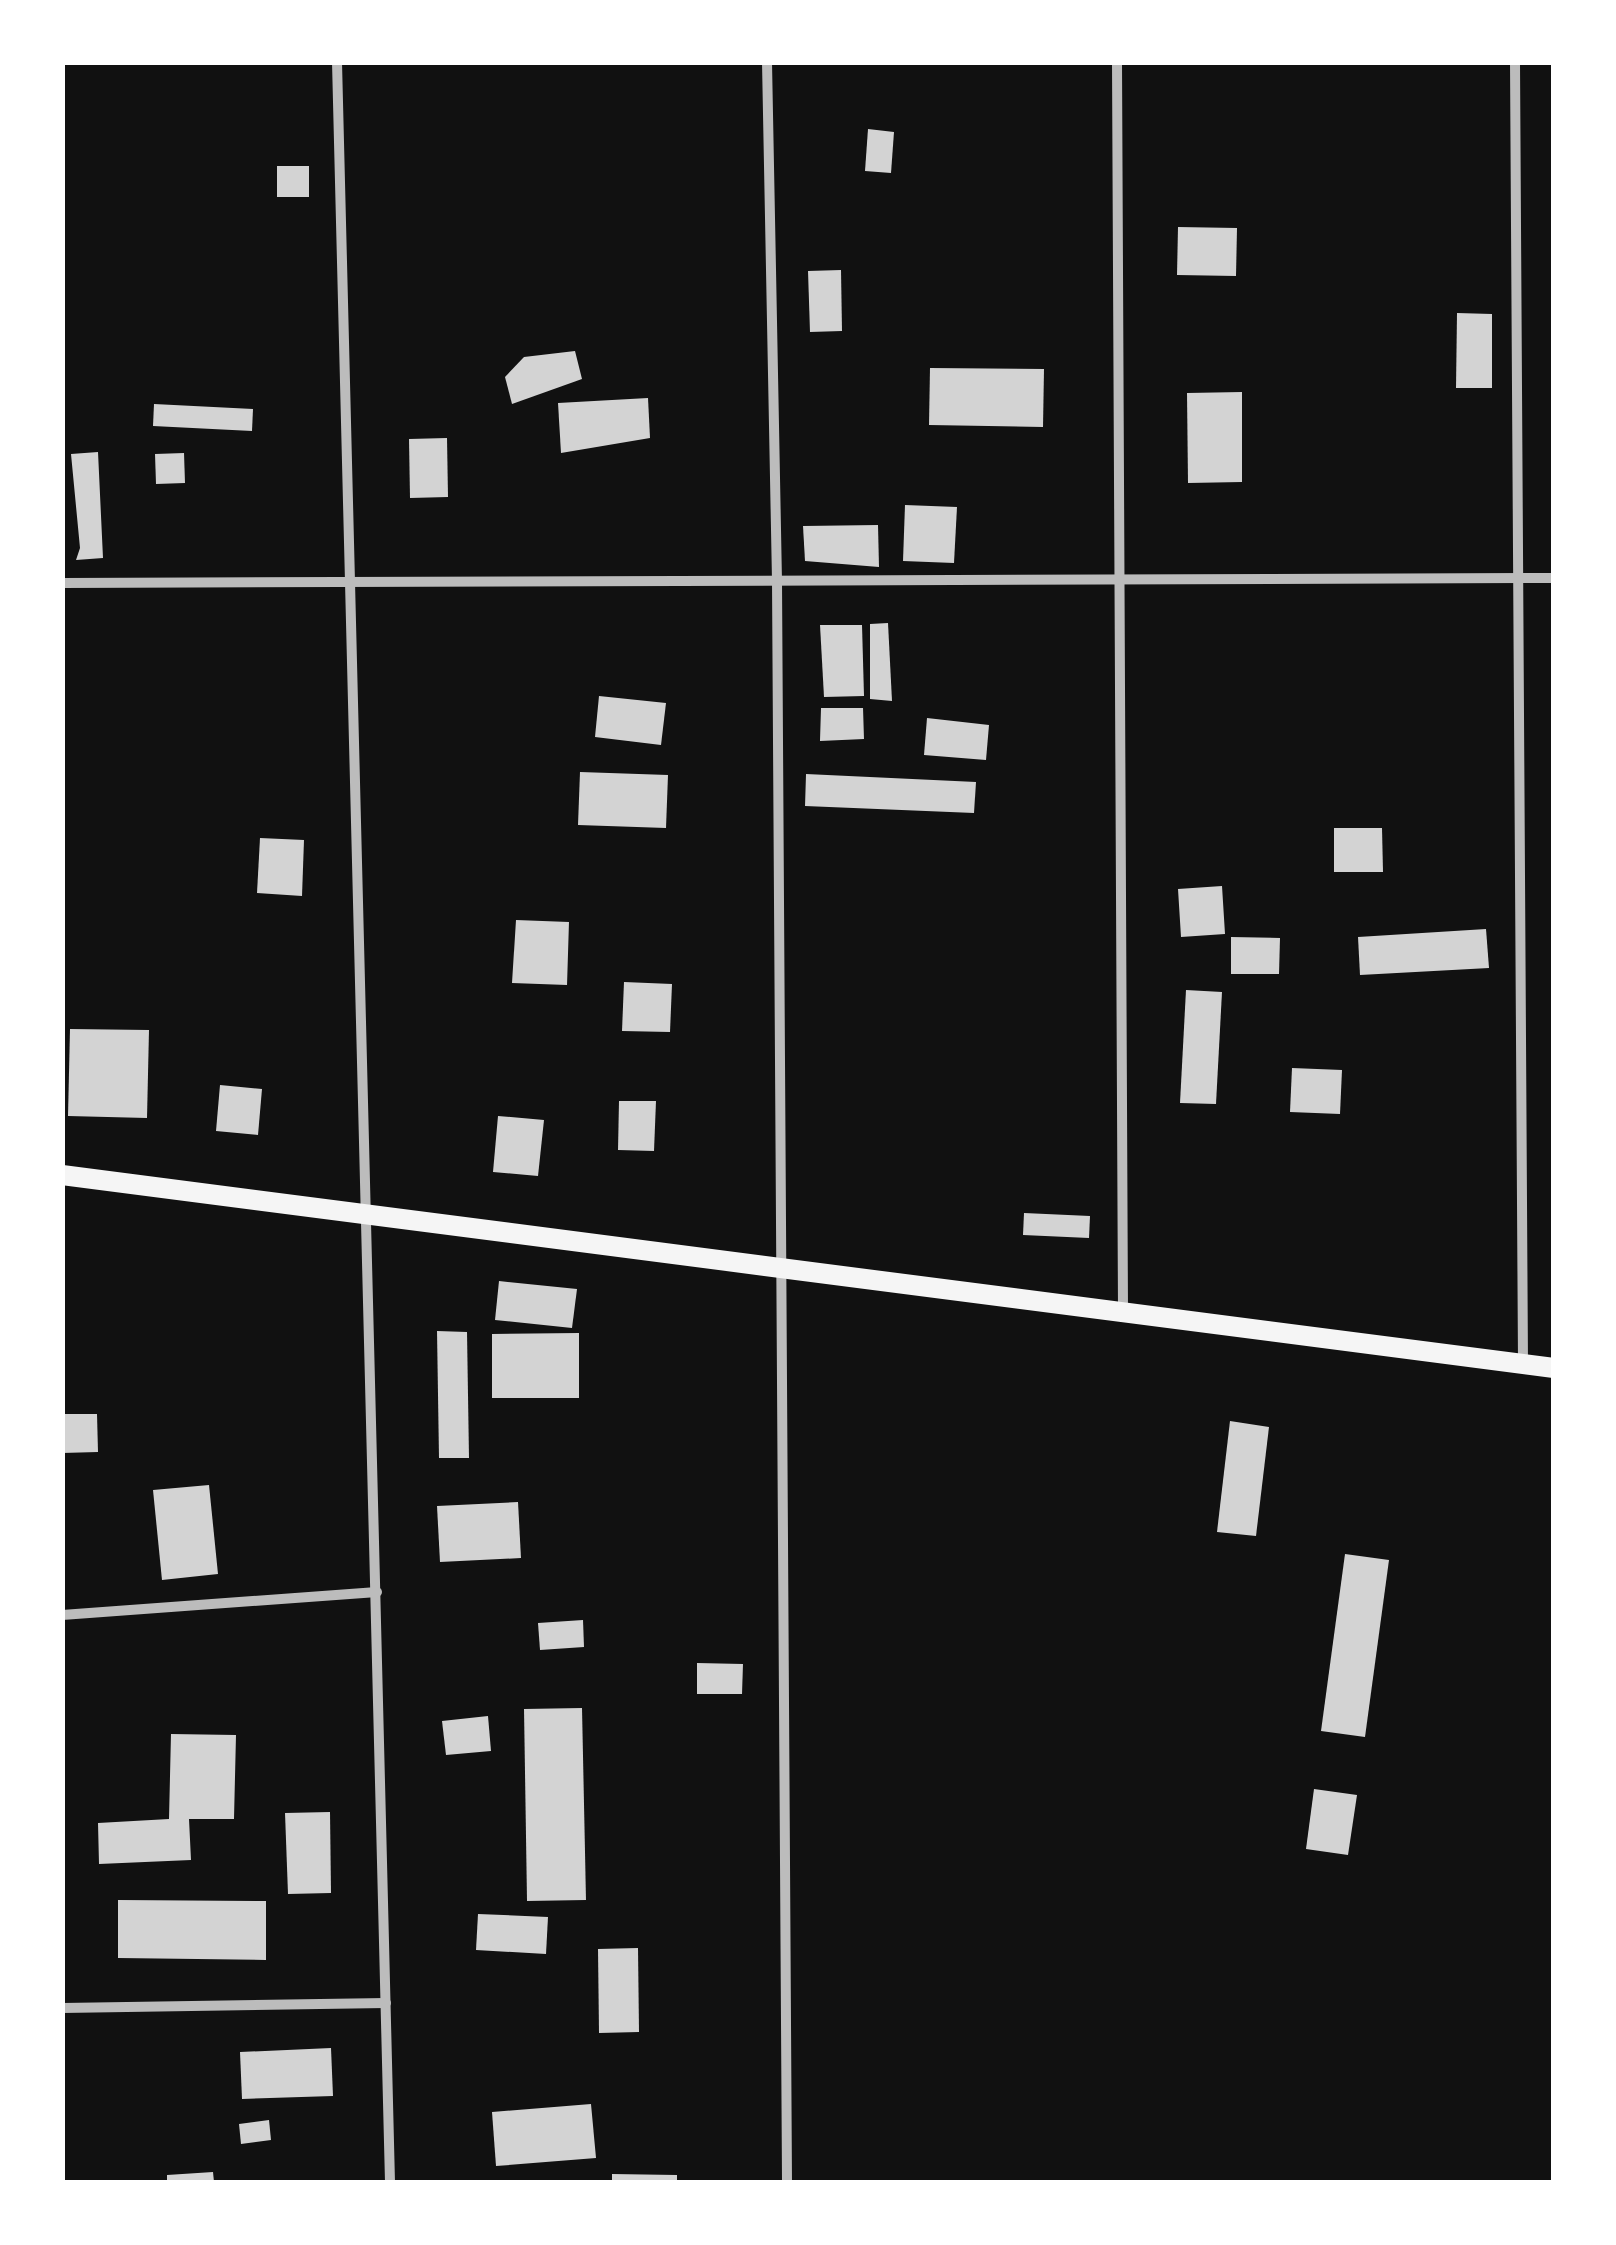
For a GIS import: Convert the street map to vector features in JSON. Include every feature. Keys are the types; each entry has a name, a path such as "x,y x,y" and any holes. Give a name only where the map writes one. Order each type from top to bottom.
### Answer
{"main road":[{"path":"62,1175 1554,1368"}],"street":[{"path":"336,62 390,2182"},
{"path":"767,62 776,581 788,2182"},
{"path":"1117,62 1124,1313"},
{"path":"1516,62 1523,1365"},
{"path":"62,583 1554,578"},
{"path":"62,1615 377,1592"},
{"path":"62,2008 386,2003"}],"building":[{"path":"868,129 894,132 891,173 865,171"},
{"path":"277,166 309,166 309,197 277,197"},
{"path":"1178,227 1237,228 1236,276 1177,275"},
{"path":"841,270 842,331 810,332 808,271"},
{"path":"1457,313 1492,314 1492,388 1456,388"},
{"path":"575,351 582,379 512,404 505,377 524,357"},
{"path":"930,368 1044,369 1043,427 929,425"},
{"path":"1242,392 1242,482 1188,483 1187,393"},
{"path":"648,398 650,438 561,453 558,403"},
{"path":"154,404 253,409 252,431 153,426"},
{"path":"447,438 448,497 410,498 409,439"},
{"path":"98,452 103,558 76,560 80,548 71,454"},
{"path":"184,453 185,483 156,484 155,454"},
{"path":"905,505 957,507 954,563 903,561"},
{"path":"878,525 879,567 805,561 803,526"},
{"path":"888,623 892,701 870,699 870,624"},
{"path":"820,625 862,625 864,696 824,697"},
{"path":"599,696 666,703 661,745 595,737"},
{"path":"821,708 863,708 864,739 820,741"},
{"path":"927,718 989,725 986,760 924,755"},
{"path":"580,772 668,775 666,828 578,825"},
{"path":"806,774 976,782 974,813 805,806"},
{"path":"1334,828 1382,828 1383,872 1334,872"},
{"path":"260,838 304,840 302,896 257,893"},
{"path":"1222,886 1225,934 1181,937 1178,889"},
{"path":"516,920 569,922 567,985 512,983"},
{"path":"1486,929 1489,968 1360,975 1358,937"},
{"path":"1231,937 1280,938 1279,974 1231,974"},
{"path":"624,982 672,984 670,1032 622,1031"},
{"path":"1186,990 1222,992 1216,1104 1180,1103"},
{"path":"70,1029 149,1030 147,1118 68,1116"},
{"path":"1292,1068 1342,1070 1340,1114 1290,1112"},
{"path":"220,1085 262,1089 258,1135 216,1131"},
{"path":"619,1101 656,1101 654,1151 618,1150"},
{"path":"498,1116 544,1120 538,1176 493,1172"},
{"path":"1024,1213 1090,1216 1089,1238 1023,1235"},
{"path":"499,1281 577,1289 572,1328 495,1320"},
{"path":"437,1331 467,1332 469,1458 439,1458"},
{"path":"579,1333 579,1398 492,1398 492,1334"},
{"path":"62,1414 97,1414 98,1452 62,1453"},
{"path":"1230,1421 1269,1427 1256,1536 1217,1532"},
{"path":"209,1485 218,1574 162,1580 153,1490"},
{"path":"518,1502 521,1558 440,1562 437,1506"},
{"path":"1345,1554 1389,1560 1365,1737 1321,1731"},
{"path":"583,1620 584,1647 540,1650 538,1623"},
{"path":"697,1663 743,1664 742,1694 697,1694"},
{"path":"582,1708 586,1900 527,1901 524,1709"},
{"path":"488,1716 491,1751 446,1755 442,1721"},
{"path":"171,1734 236,1735 234,1819 189,1819 191,1860 99,1864 98,1823 169,1819"},
{"path":"1314,1789 1357,1795 1348,1855 1306,1849"},
{"path":"330,1812 331,1893 288,1894 285,1813"},
{"path":"118,1900 266,1901 266,1960 118,1958"},
{"path":"478,1914 548,1917 546,1954 476,1950"},
{"path":"638,1948 639,2032 599,2033 598,1949"},
{"path":"331,2048 333,2096 242,2099 240,2052"},
{"path":"591,2104 596,2158 496,2166 492,2112"},
{"path":"269,2120 271,2140 241,2144 239,2124"},
{"path":"213,2172 214,2182 167,2182 167,2175"},
{"path":"612,2174 677,2175 677,2182 612,2182"}]}
